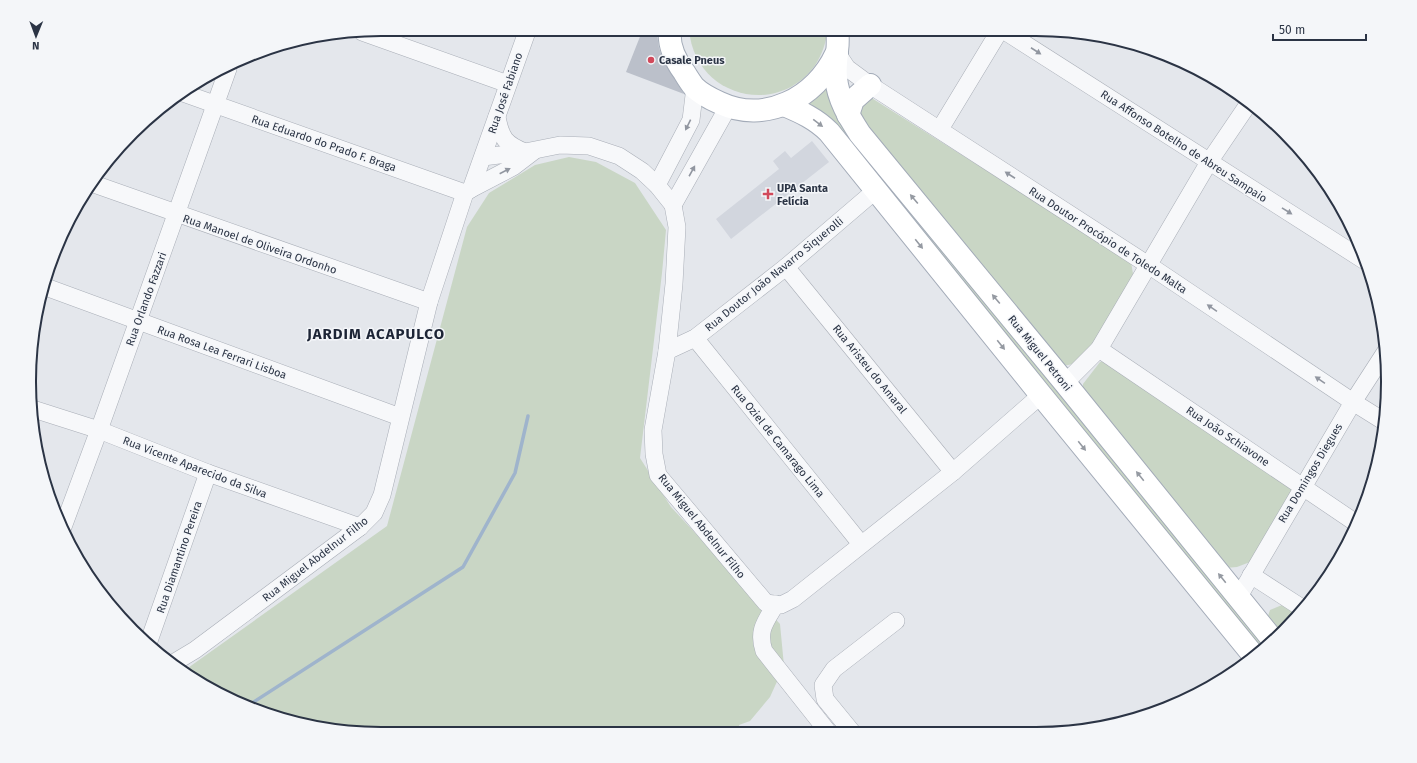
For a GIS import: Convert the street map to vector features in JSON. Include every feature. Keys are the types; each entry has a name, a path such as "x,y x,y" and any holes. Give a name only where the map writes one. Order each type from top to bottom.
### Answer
{"main road":[{"path":"666,36 678,64 695,87 710,99 728,107 750,111 772,109 784,105 802,95 818,82 837,53"},
{"name":"Rua Miguel Petroni","path":"838,36 836,78 840,97 848,116 860,134 1065,383 1269,635"},
{"path":"848,116 853,100 870,85"},
{"path":"784,105 819,122 876,190 1040,395 1251,652"}],"street":[{"path":"374,36 508,84"},
{"name":"Rua José Fabiano","path":"483,157 525,36"},
{"path":"940,129 997,36"},
{"name":"Rua Affonso Botelho de Abreu Sampaio","path":"1010,36 1358,256"},
{"name":"Rua Doutor Procópio de Toledo Malta","path":"837,53 847,68 870,85 1148,265 1379,418"},
{"name":"Rua Orlando Fazzari","path":"65,521 226,73"},
{"path":"657,185 691,120 695,87"},
{"name":"Rua Eduardo do Prado F. Braga","path":"188,95 468,191"},
{"path":"673,205 728,107"},
{"path":"1065,383 1099,349 1209,162 1246,107"},
{"path":"497,117 500,134 515,148 531,150"},
{"name":"Rua Miguel Abdelnur Filho","path":"178,660 195,650 360,527 374,513 382,494 429,302 468,191 483,157 560,145 589,146 619,156 642,170 657,185 673,205 677,227 677,250 667,351 653,430 654,454 658,475 766,603 776,604"},
{"name":"Rua Miguel Abdelnur Filho","path":"468,191 513,167 531,150"},
{"name":"Rua Manoel de Oliveira Ordonho","path":"97,185 429,302"},
{"name":"Rua Doutor João Navarro Siquerolli","path":"667,351 695,338 786,267 876,190"},
{"name":"Rua Aristeu do Amaral","path":"786,267 953,472"},
{"name":"Rua Rosa Lea Ferrari Lisboa","path":"49,288 400,417"},
{"name":"Rua Oziel de Camarago Lima","path":"695,338 861,544"},
{"name":"Rua João Schiavone","path":"1099,349 1352,520"},
{"name":"Rua Domingos Diegues","path":"1238,598 1302,487 1380,360"},
{"path":"824,727 764,651 760,640 761,634 776,604 781,605 793,599 953,472 1040,395"},
{"name":"Rua Vicente Aparecido da Silva","path":"38,410 99,430 208,472 360,527"},
{"name":"Rua Diamantino Pereira","path":"150,638 208,472"},
{"path":"1251,575 1298,605"},
{"path":"848,727 825,699 823,685 834,669 896,621"}],"shaded area":[{"name":"UPA Santa Felícia","path":"812,141 829,162 731,239 716,219 779,169 773,161 785,151 791,158"}],"green space":[{"path":"691,36 827,36 822,52 816,64 800,81 781,91 760,95 740,93 721,84 706,71 694,52"},
{"path":"833,82 1266,639 1253,650 808,104"},
{"path":"870,97 1131,262 1133,274 1128,284 1103,328 1083,356 1073,363 1064,365 866,131 856,109"},
{"path":"569,157 596,162 635,183 666,230 640,458 671,507 780,624 784,666 770,697 750,721 739,725 740,727 359,726 314,720 270,709 249,701 209,681 188,668 387,526 467,227 489,193 535,165"},
{"path":"1105,361 1289,484 1292,490 1250,562 1237,567 1225,568 1083,392 1083,384 1100,362"},
{"path":"1282,605 1293,611 1276,630 1268,616 1270,610"}],"building":[{"name":"Casale Pneus","path":"640,36 657,36 659,48 664,62 684,94 626,72"}],"waterway":[{"path":"253,702 463,567 515,473 528,416"}],"place":[{"name":"Casale Pneus","path":"651,60"},
{"name":"UPA Santa Felícia","path":"768,194"}],"district":[{"name":"JARDIM ACAPULCO","path":"376,334"}]}
